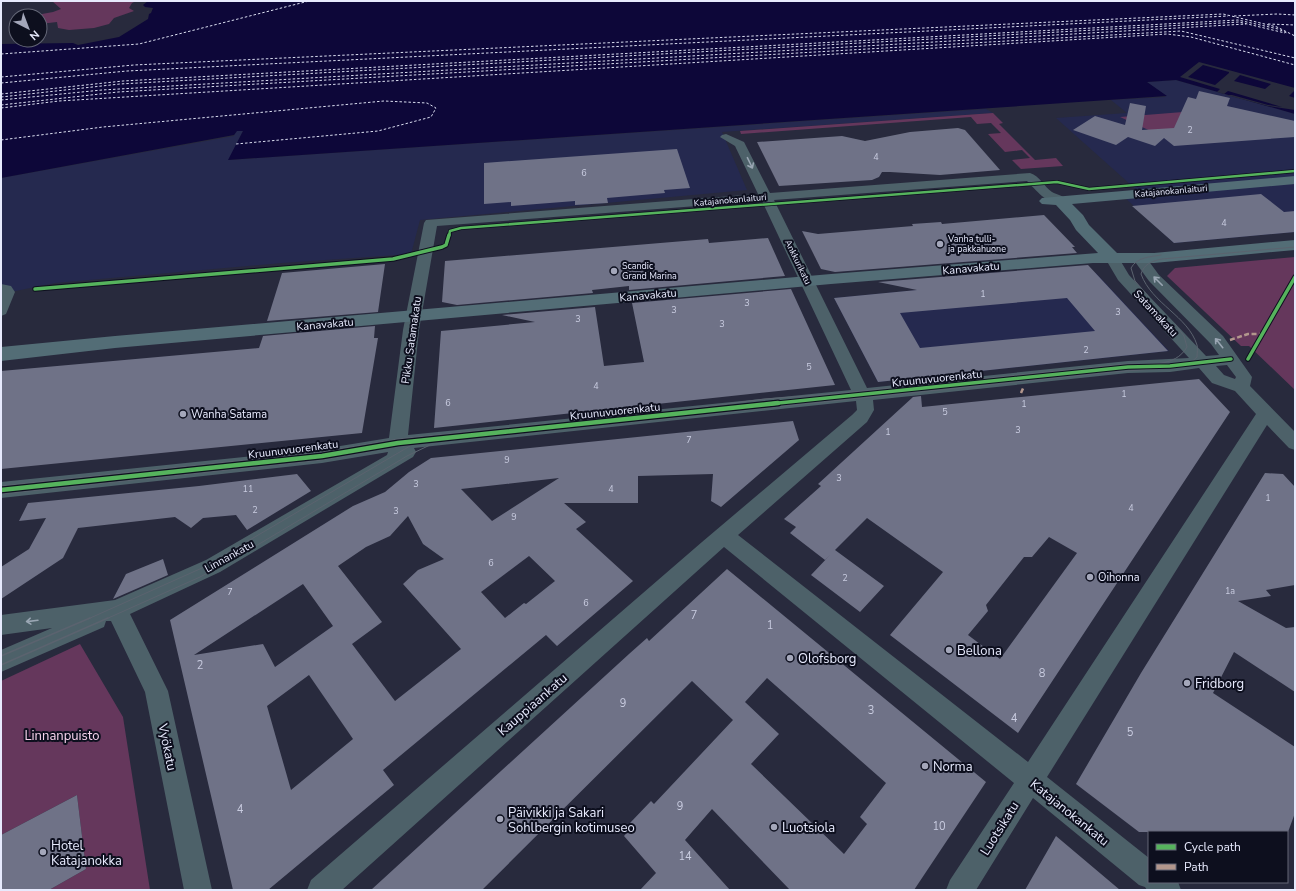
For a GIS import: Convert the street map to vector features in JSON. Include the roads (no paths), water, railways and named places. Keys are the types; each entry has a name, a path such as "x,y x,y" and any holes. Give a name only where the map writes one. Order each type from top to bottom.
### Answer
{"main road":[{"name":"Katajanokanlaituri","path":"1052,199 1295,180"},
{"name":"Satamakatu","path":"1052,199 1065,219 1082,227 1112,258"},
{"name":"Kanavakatu","path":"1,354 807,281 1093,258 1140,259 1295,245"}],"street":[{"name":"Ankkurikatu","path":"726,137 740,144 862,394"},
{"name":"Katajanokanlaituri","path":"431,223 1030,177 1052,199"},
{"name":"Pikku Satamakatu","path":"397,450 413,316 431,223"},
{"name":"Satamakatu","path":"1112,258 1123,277 1218,379 1241,387 1295,443"},
{"name":"Satamakatu","path":"1140,259 1154,278 1217,340 1244,377 1241,387"},
{"path":"1,311 7,297 4,290"},
{"name":"Kruunuvuorenkatu","path":"439,438 1128,367 1170,366 1231,359"},
{"name":"Kauppiaankatu","path":"321,890 743,518 858,420 865,412 867,407 862,394"},
{"name":"Luotsikatu","path":"960,890 1266,413"},
{"name":"Linnankatu","path":"1,625 117,610 213,566 397,450 417,447 439,438"},
{"name":"Kruunuvuorenkatu","path":"1,490 322,456 397,450"},
{"name":"Katajanokankatu","path":"724,535 1148,874"},
{"path":"1,661 117,610"},
{"name":"Vyökatu","path":"117,610 156,691 198,890"},
{"path":"1158,883 1167,890"}],"tram line":[{"path":"1,494 321,460 387,448 427,443 1113,372 1180,367 1188,365 1197,357 1197,345 1186,326 1153,294 1146,284 1141,274 1146,265 1162,259 1295,247"},
{"path":"1149,297 1135,281 1131,268 1140,260 1161,255"},
{"path":"651,414 764,399 832,394 1126,364 1168,362 1182,354 1187,347 1184,336 1175,324"},
{"path":"1,486 322,452 398,439 545,424"},
{"path":"106,619 200,577 244,553 407,456 430,445"},
{"path":"88,619 202,568 410,446"},
{"path":"1,656 90,618"},
{"path":"1,665 108,618"}],"place":[{"name":"Vanha tulli- ja pakkahuone","path":"940,244"},
{"name":"Scandic Grand Marina","path":"614,271"},
{"name":"Wanha Satama","path":"183,414"},
{"name":"Oihonna","path":"1090,577"},
{"name":"Bellona","path":"949,650"},
{"name":"Olofsborg","path":"790,658"},
{"name":"Fridborg","path":"1187,683"},
{"name":"Norma","path":"925,766"},
{"name":"Päivikki ja Sakari Sohlbergin kotimuseo","path":"500,819"},
{"name":"Luotsiola","path":"774,827"},
{"name":"Hotel Katajanokka","path":"43,852"}],"park label":[{"name":"Linnanpuisto","path":"62,735"}]}
